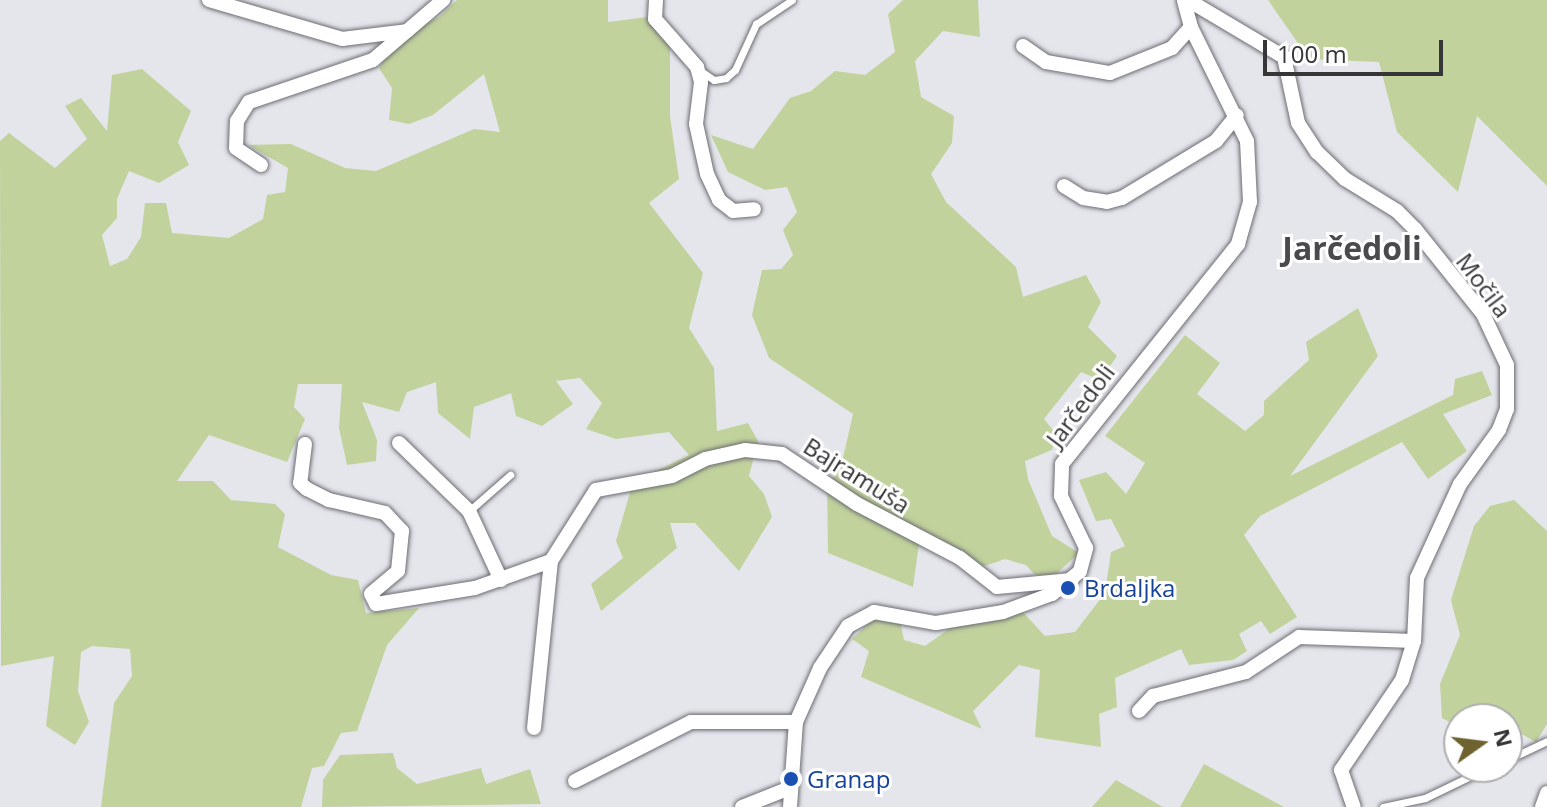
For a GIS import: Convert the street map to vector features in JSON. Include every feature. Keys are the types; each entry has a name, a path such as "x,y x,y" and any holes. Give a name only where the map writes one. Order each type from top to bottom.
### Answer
{"street":[{"path":"209,0 342,39 407,31"},
{"path":"261,165 236,148 237,121 249,102 373,60 443,0"},
{"path":"656,0 655,19 697,67 701,82 696,124 707,174 719,200 733,211 754,209"},
{"name":"Jarčedoli","path":"1072,580 1086,548 1061,496 1062,464 1238,244 1251,178 1247,141 1237,115 1191,27 1186,0"},
{"name":"Močila","path":"1186,0 1284,57 1298,123 1317,152 1345,179 1397,211 1415,229 1483,314 1501,347 1509,387 1507,409 1430,545 1417,578 1414,641 1402,680 1341,770 1354,807"},
{"path":"1023,46 1046,62 1110,73 1172,48 1191,27"},
{"path":"1064,186 1083,198 1107,202 1122,198 1216,141 1237,115"},
{"path":"399,443 469,511 501,580"},
{"path":"305,444 300,483 329,500 385,513 402,531 398,571 371,594 373,603 400,604 501,580 551,561"},
{"name":"Bajramuša","path":"534,728 551,561 596,490 672,476 729,452 759,450 782,454 857,504 960,558 997,587 1072,580"},
{"path":"790,807 796,722 837,638 862,615 884,611 936,623 966,619 1028,605 1072,580"},
{"path":"1139,711 1153,696 1246,672 1299,637 1414,641"},
{"path":"575,781 691,722 796,722"},
{"path":"742,807 790,788"},
{"path":"1542,807 1547,793"}],"lane":[{"path":"697,67 714,80 726,78 735,70 756,24 792,0"},
{"path":"469,511 510,475"},
{"path":"1523,752 1547,741"},
{"path":"1383,807 1425,798 1456,783"}],"green space":[{"path":"457,0 608,0 608,22 647,17 670,45 670,116 679,179 649,203 703,273 689,328 714,368 717,431 748,423 758,441 749,476 764,494 772,517 739,571 695,523 670,523 677,548 601,611 591,584 623,558 616,541 633,482 689,455 669,432 616,439 586,429 602,403 580,378 556,381 573,404 542,426 516,416 511,393 474,407 470,439 438,413 436,382 407,392 399,412 362,402 377,440 376,461 347,465 339,428 342,384 298,384 294,407 305,419 287,462 209,435 177,481 213,481 231,500 275,504 285,514 278,547 331,575 358,580 366,613 419,608 387,645 357,731 341,733 324,766 312,768 301,807 101,807 114,703 132,676 130,649 92,646 81,652 78,691 89,722 75,745 46,726 54,656 1,666 0,141 9,133 55,168 87,139 65,106 81,98 107,131 112,75 142,69 191,111 178,142 189,165 159,183 129,171 117,199 117,218 102,235 110,266 127,259 141,237 145,203 166,203 172,233 229,238 263,219 267,195 285,192 288,168 248,145 291,144 345,168 376,171 474,129 500,132 484,74 433,115 409,124 389,120 392,88 379,68 399,38 439,17"},
{"path":"903,0 978,0 980,37 943,31 915,61 921,97 954,116 952,143 931,174 946,202 1016,267 1023,297 1086,275 1101,302 1088,327 1117,356 1100,380 1081,372 1044,419 1057,435 1052,450 1025,461 1028,479 1052,536 1079,553 1055,575 1035,575 1026,565 1005,559 970,571 920,537 913,587 828,553 827,483 840,471 853,414 769,358 752,315 762,270 781,269 793,255 783,230 797,212 787,187 765,190 728,172 711,135 753,149 790,98 811,91 835,71 865,75 895,52 888,14"},
{"path":"1268,0 1547,0 1547,186 1477,116 1458,192 1397,132 1379,62 1309,59"},
{"path":"1358,308 1378,356 1290,476 1453,395 1455,379 1482,371 1492,395 1443,414 1467,451 1428,479 1402,442 1260,516 1244,535 1297,617 1270,634 1261,621 1239,634 1247,651 1233,660 1189,665 1181,649 1115,678 1117,707 1099,714 1101,747 1035,737 1040,670 1019,665 973,711 982,729 861,677 869,651 852,639 872,620 900,621 904,640 925,646 953,626 1021,610 1045,636 1075,632 1105,593 1111,552 1125,546 1111,519 1096,521 1079,480 1106,472 1126,494 1145,463 1105,436 1185,335 1220,363 1197,394 1245,431 1264,415 1264,401 1309,360 1306,342"},
{"path":"1514,500 1547,531 1547,724 1536,742 1523,735 1523,703 1443,703 1442,718 1440,684 1460,635 1451,600 1474,526 1490,506"},
{"path":"393,753 397,768 417,784 481,768 486,784 530,769 541,804 322,807 323,780 340,755"},
{"path":"1204,764 1284,807 1180,807"},
{"path":"1116,780 1163,807 1092,807"}],"place":[{"name":"Brdaljka","path":"1068,588"},
{"name":"Granap","path":"791,779"}],"district":[{"name":"Jarčedoli","path":"1352,248"}]}
